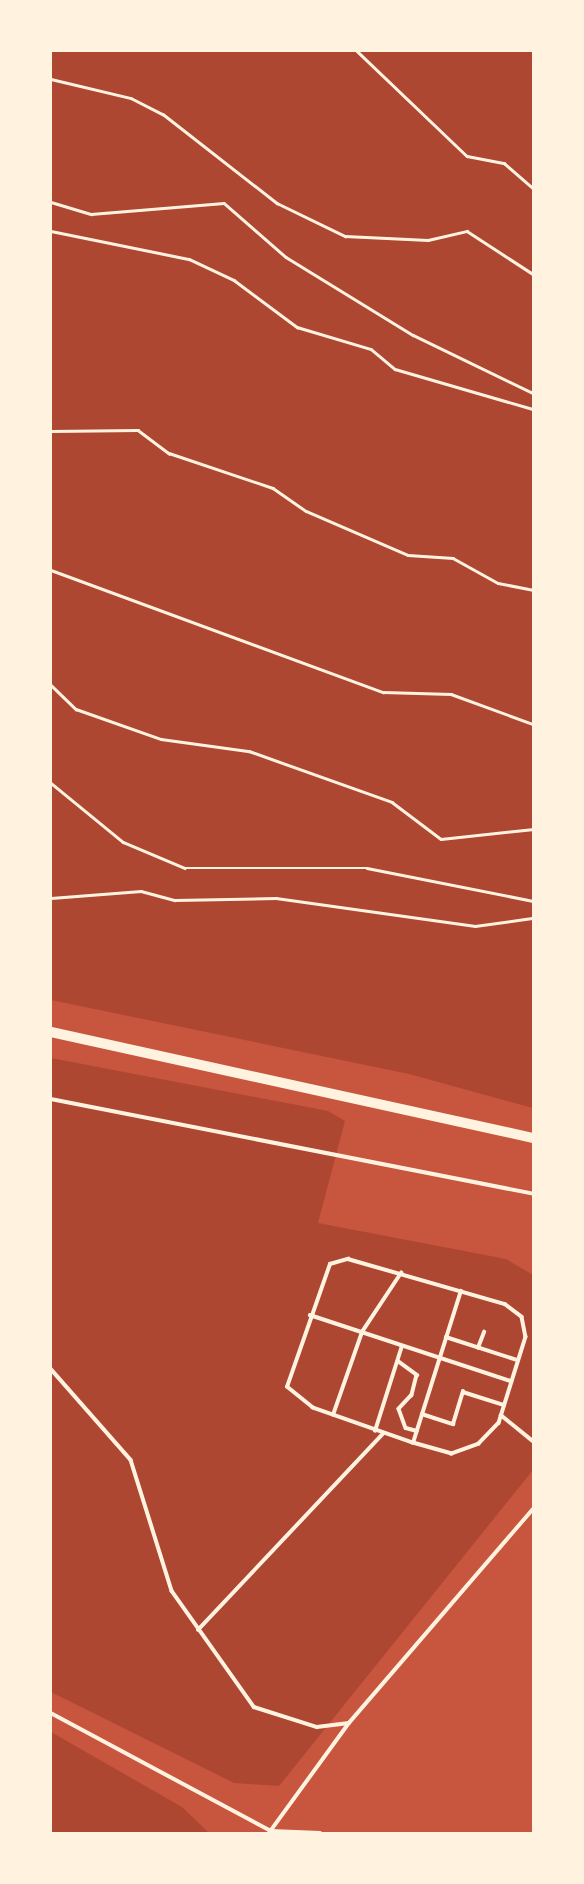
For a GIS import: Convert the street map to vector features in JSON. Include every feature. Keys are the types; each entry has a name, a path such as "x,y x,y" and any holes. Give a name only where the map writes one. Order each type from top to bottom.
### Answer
{"street":[{"path":"51,1032 533,1139"}],"lane":[{"path":"51,1099 533,1194"},
{"path":"348,1259 401,1273 505,1304 522,1317 526,1338 501,1415 479,1444 452,1454 383,1434 332,1415 296,1398 287,1387 330,1264 348,1259"},
{"path":"332,1415 362,1332 401,1273"},
{"path":"413,1443 461,1291"},
{"path":"310,1315 512,1381"},
{"path":"478,1348 484,1332"},
{"path":"446,1337 518,1361"},
{"path":"375,1431 402,1345"},
{"path":"398,1361 416,1375 412,1395 399,1409 406,1428 417,1432"},
{"path":"51,1369 131,1460 172,1591 254,1707 317,1727 349,1723"},
{"path":"422,1414 453,1424 463,1392 504,1405"},
{"path":"501,1415 533,1441"},
{"path":"198,1630 383,1434"},
{"path":"270,1832 349,1723 533,1509"},
{"path":"51,1713 270,1832 320,1833"}],"path":[{"path":"357,51 467,156 504,163 533,188"},
{"path":"51,79 131,98 163,114 277,203 345,236 428,240 467,231 533,274"},
{"path":"51,202 91,214 223,203 286,257 413,335 533,393"},
{"path":"51,231 189,259 234,279 297,327 371,349 395,369 533,409"},
{"path":"51,431 138,430 169,453 273,488 306,511 408,555 453,558 498,583 533,590"},
{"path":"51,570 383,692 451,694 533,724"},
{"path":"51,685 76,709 161,739 249,751 392,802 441,839 533,829"},
{"path":"51,783 123,842 185,868 367,868 533,901"},
{"path":"51,898 141,891 175,900 276,898 475,926 533,918"}],"shaded area":[{"path":"51,51 533,51 533,1108 409,1074 51,1000"},
{"path":"51,1058 328,1111 345,1121 318,1223 506,1259 533,1275 533,1470 279,1786 234,1783 51,1692"},
{"path":"51,1732 182,1807 209,1833 51,1833"}]}
